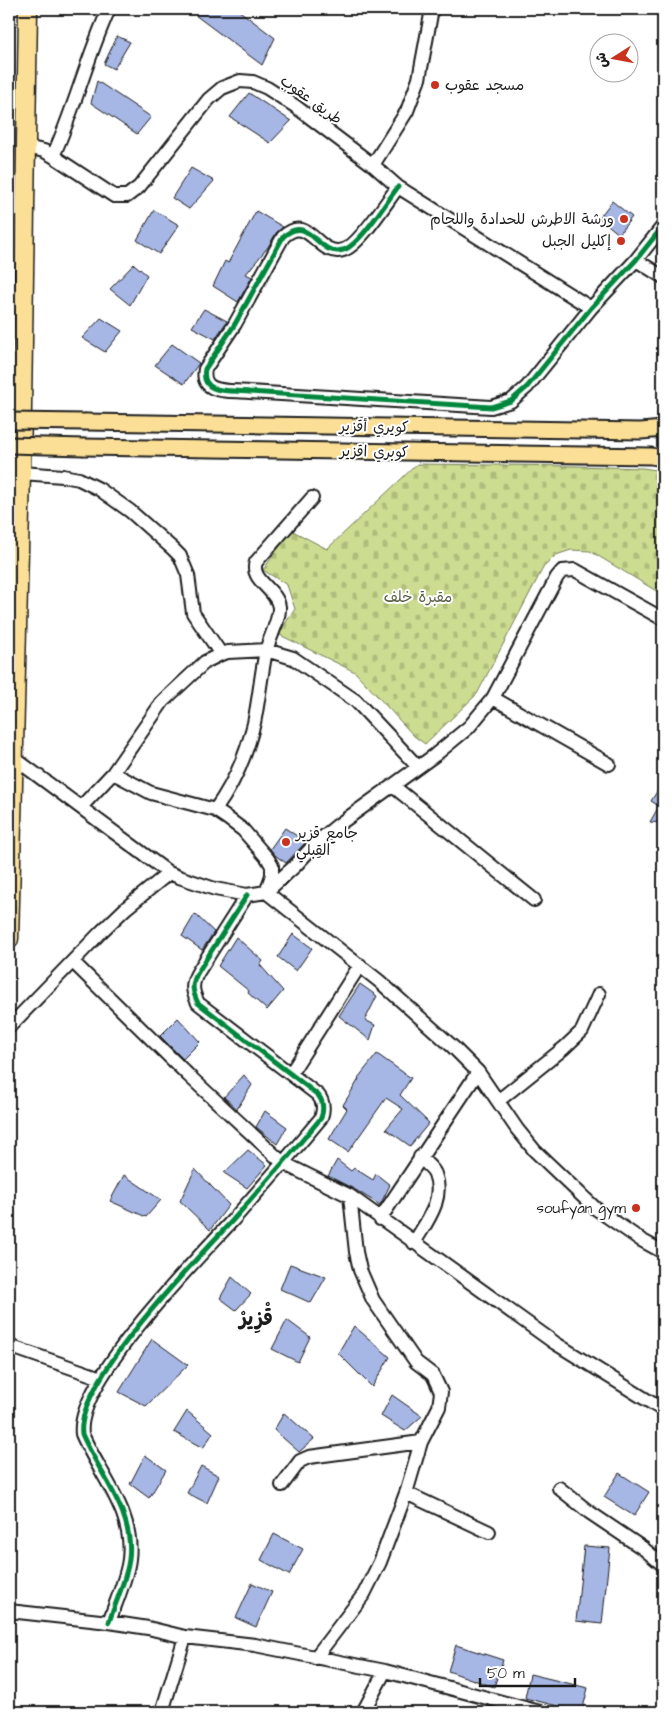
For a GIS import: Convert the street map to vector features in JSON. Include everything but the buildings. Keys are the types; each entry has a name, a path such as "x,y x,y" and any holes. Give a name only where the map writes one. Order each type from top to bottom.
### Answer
{"highway":[{"path":"9,939 21,472 28,9"}],"main road":[{"name":"كويري أقزير","path":"9,421 641,431 663,429"},
{"name":"كوبري اقزير","path":"9,445 663,458"}],"street":[{"path":"53,156 109,9"},
{"path":"374,164 407,111 419,79 432,9"},
{"name":"طريق عقوب","path":"26,147 44,151 53,156 114,196 127,196 139,187 209,99 222,88 240,81 253,82 267,88 295,106 374,164 398,187 591,308"},
{"path":"398,187 358,240 344,250 334,251 324,247 311,234 299,229 291,230 283,237 235,324 205,369 204,378 206,384 212,388 240,391 491,407 510,401 527,386 591,308 636,260 663,226"},
{"path":"636,260 663,277"},
{"path":"21,472 79,479 99,489 130,511 173,549 180,556 188,575 193,613 221,654"},
{"path":"216,810 248,748 266,650 279,606 265,584 255,574 254,567 256,562 312,498"},
{"path":"14,758 169,873 215,888 247,895 266,892 295,866 314,844 469,727 493,698 557,577 562,571 575,570 663,619"},
{"path":"81,807 113,773 163,701 205,662 221,654 266,650 293,658 356,701 418,767"},
{"path":"493,698 609,764"},
{"path":"113,773 152,793 216,810 243,830 272,866 272,875 266,892"},
{"path":"393,786 534,900"},
{"path":"9,1027 100,932 169,873"},
{"path":"266,892 360,965 453,1047 478,1072 535,1151 595,1208 641,1240 663,1252"},
{"path":"109,1622 129,1562 130,1545 117,1499 82,1434 81,1424 84,1414 101,1378 158,1300 283,1163 320,1118 324,1106 322,1099 318,1095 198,1003 192,992 194,980 198,972 247,895"},
{"path":"73,962 188,1075 283,1163 350,1196 555,1343 663,1410"},
{"path":"291,1073 360,965"},
{"path":"498,1101 564,1048 582,1031 599,994"},
{"path":"380,1219 478,1072"},
{"path":"414,1243 434,1208 438,1193 435,1174 420,1157"},
{"path":"315,1658 364,1594 380,1562 406,1493 421,1442 439,1407 441,1392 433,1375 416,1362 373,1300 360,1270 356,1252 350,1196"},
{"path":"9,1346 101,1378"},
{"path":"282,1485 300,1461 308,1457 421,1442"},
{"path":"559,1488 589,1512 644,1549 663,1566"},
{"path":"406,1493 490,1532"},
{"path":"9,1611 109,1622 148,1628 184,1638 255,1645 386,1671 540,1712"},
{"path":"162,1712 184,1638"},
{"path":"362,1712 386,1671"}],"green space":[{"name":"مقبرة خلف","path":"417,464 576,466 643,468 663,471 663,595 590,551 571,550 556,555 543,568 477,694 425,744 414,736 355,672 278,634 295,609 287,585 263,570 291,530 327,549"}],"cycle path":[{"path":"398,187 365,232 350,247 334,251 326,248 307,232 300,230 292,231 283,237 235,324 205,369 207,383 212,387 225,391 491,407 511,401 527,387 591,308 636,260 663,226"},
{"path":"109,1622 126,1574 129,1559 129,1542 127,1525 121,1509 82,1434 85,1412 97,1384 141,1323 192,1263 288,1157 321,1118 323,1112 323,1106 318,1095 198,1003 194,995 193,984 198,972 247,895"}],"place":[{"name":"مسجد عقوب","path":"435,85"},
{"name":"ورشة الاطرش للحدادة واللحام","path":"624,219"},
{"name":"إكليل الجبل","path":"621,241"},
{"name":"جامع قزير القِبلي","path":"286,842"},
{"name":"soufyan gym","path":"636,1208"}],"district":[{"name":"قْزِيرْ","path":"256,1319"}]}
